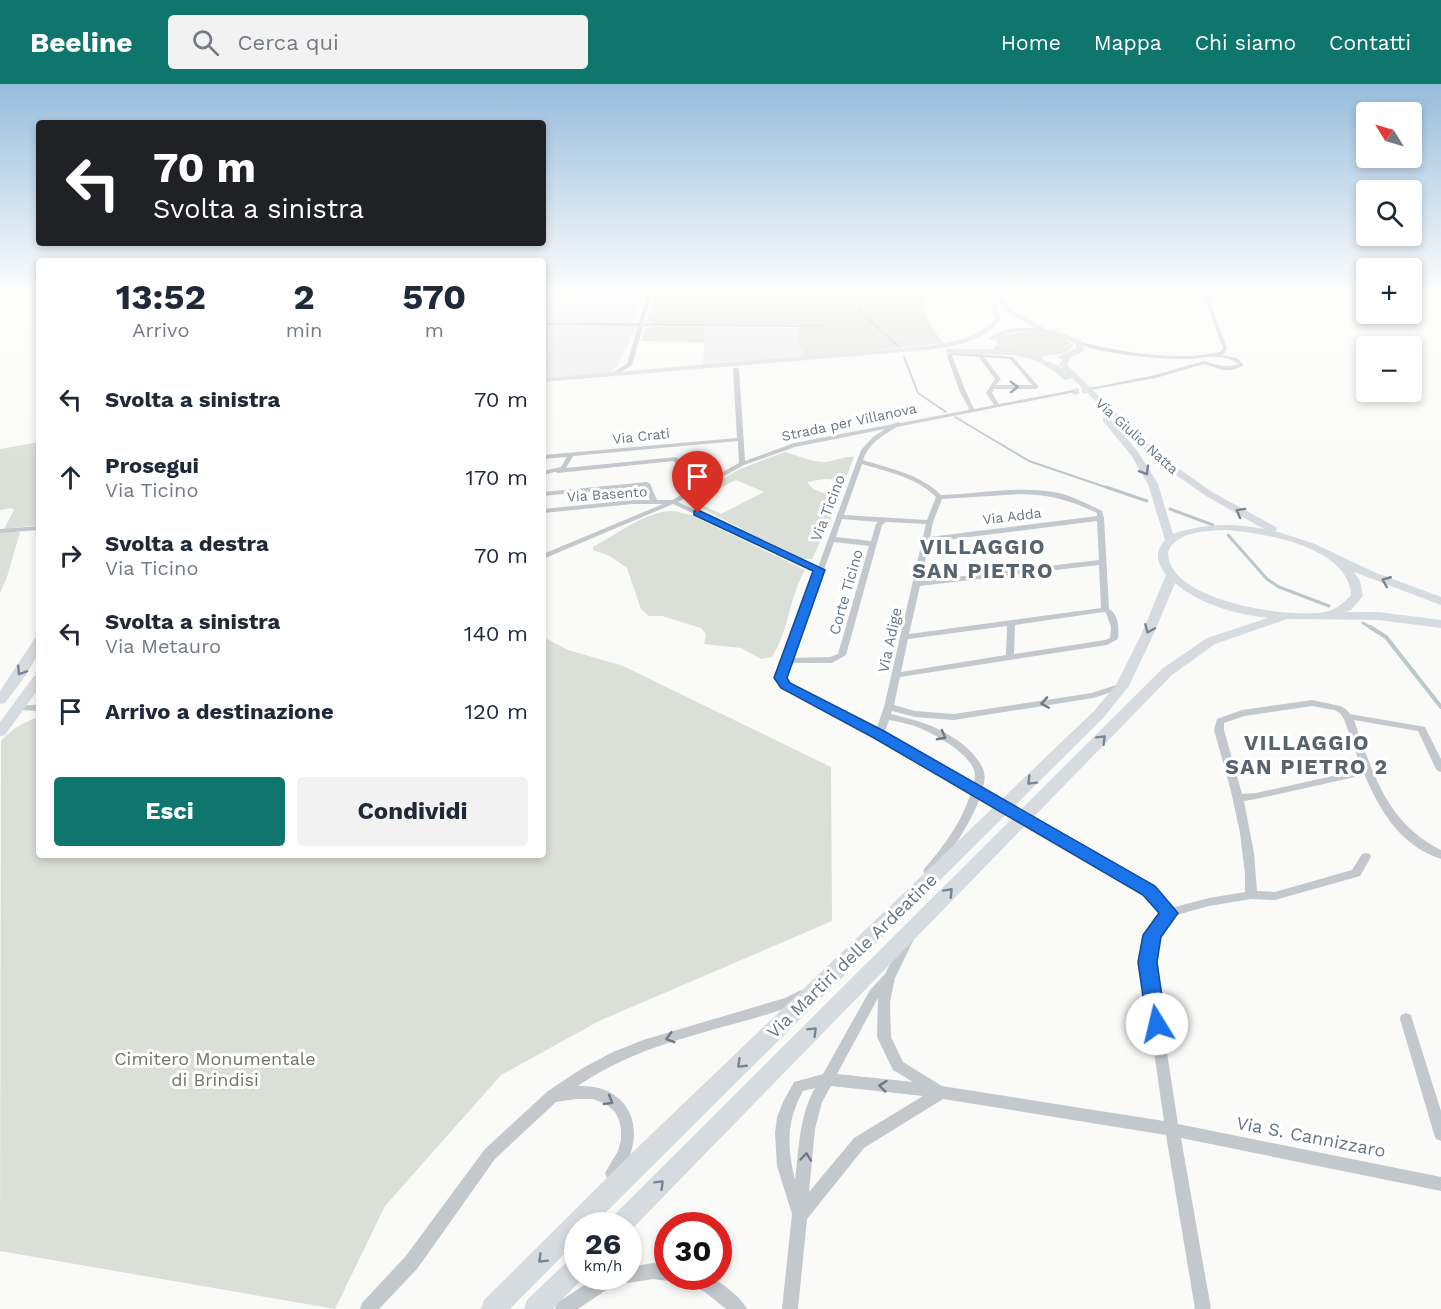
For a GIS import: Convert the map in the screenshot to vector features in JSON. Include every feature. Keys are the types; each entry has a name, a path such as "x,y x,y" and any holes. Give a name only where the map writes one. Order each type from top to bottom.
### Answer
{"street":[{"path":"614,374 629,364 635,346"},
{"path":"546,380 938,346"},
{"path":"994,346 1003,351"},
{"path":"1072,354 1080,348 1079,346"},
{"path":"1095,346 1111,350 1205,359 1227,368 1241,365 1234,359 1216,355"},
{"path":"1092,389 1156,376 1222,353 1224,346"},
{"path":"546,385 950,351 1003,351 1032,357 1111,350"},
{"path":"971,411 972,408 949,356 954,353 1011,358 1036,387 993,387"},
{"name":"Via Giulio Natta","path":"1072,354 1063,361 1063,365 1159,459 1209,494 1292,539"},
{"path":"979,355 998,379 989,393 997,406"},
{"name":"Via Giulio Natta","path":"1032,357 1065,375 1135,454 1153,484 1170,540"},
{"path":"629,364 647,371"},
{"path":"736,369 742,464"},
{"name":"Strada per Villanova","path":"546,556 674,502 742,464 794,445 1073,392"},
{"name":"Via Ticino","path":"898,424 875,438 864,450 781,678 785,686 879,735 1149,890 1169,913"},
{"name":"Via Crati","path":"546,456 741,439"},
{"path":"558,471 566,465 570,455"},
{"path":"546,473 676,459 684,476"},
{"path":"860,461 921,482 933,488 939,497"},
{"path":"546,494 647,484 654,502"},
{"name":"Via Adda","path":"926,540 1101,518 1100,512 1078,500 1043,491 939,497"},
{"path":"568,492 573,508"},
{"name":"Via Adige","path":"879,735 888,711 930,522 939,497"},
{"path":"674,502 819,570"},
{"name":"Via Basento","path":"546,511 674,502"},
{"path":"839,518 930,522"},
{"path":"1101,518 1105,610"},
{"name":"Corte Ticino","path":"787,662 832,660 842,655 879,524 884,520"},
{"path":"0,531 36,528"},
{"path":"1441,601 1392,583 1292,539 1254,530 1208,528 1185,532 1170,540 1162,550 1163,562 1172,575 1190,589 1217,602 1248,612 1282,617 1377,616 1441,624"},
{"path":"831,538 874,544"},
{"path":"1327,615 1347,608 1357,596 1357,583 1347,569 1328,555"},
{"path":"917,584 1102,562"},
{"name":"Via Martiri delle Ardeatine","path":"493,1309 1099,714 1122,686 1148,633 1172,575"},
{"path":"897,675 1107,642 1114,639 1115,627 1110,612 1105,610 905,637"},
{"name":"Via Martiri delle Ardeatine","path":"633,1212 1167,672 1211,641 1282,617"},
{"path":"1010,657 1011,623"},
{"path":"0,700 19,675 36,646"},
{"path":"0,732 36,684"},
{"path":"888,711 954,717 1093,695 1122,686"},
{"path":"1251,895 1251,879 1237,798 1219,730 1220,721 1242,712 1312,703 1337,708 1347,716 1422,729 1441,769"},
{"path":"20,708 36,708"},
{"path":"886,924 902,900 936,862 972,808 980,774 974,761 951,741 920,724 888,711"},
{"path":"1347,716 1376,793 1390,815 1419,844 1441,855"},
{"path":"1237,798 1256,796 1354,774"},
{"path":"1203,1309 1172,1130 1147,962 1152,935 1169,913 1209,902 1251,895 1275,896 1356,873 1366,858"},
{"path":"800,1215 859,1143 942,1092 898,1066 884,1037 884,1002 889,978 911,933"},
{"path":"790,1309 808,1129 815,1101 874,994 889,978"},
{"path":"368,1309 411,1263 490,1154 553,1096 586,1073 618,1056 648,1044 789,1002 824,984"},
{"path":"1406,1019 1441,1134"},
{"path":"800,1215 790,1189 780,1141 784,1118 789,1101 799,1086 826,1079"},
{"name":"Via S. Cannizzaro","path":"826,1079 942,1092 1172,1130 1441,1184"},
{"path":"553,1096 579,1092 597,1094 618,1105 629,1123 628,1147 621,1164 575,1213 563,1238"},
{"path":"536,1309 564,1281"},
{"path":"563,1309 592,1290"},
{"path":"716,1290 739,1309"}],"shaded area":[{"path":"546,346 627,346 618,365 610,373 546,378"},
{"path":"704,346 800,346 805,357 703,365"}],"green space":[{"path":"800,346 912,346 805,357"},
{"path":"1001,346 1073,346 1067,352 1040,356 1020,354"},
{"path":"36,443 36,525 4,529 14,510 11,508 0,510 0,449"},
{"path":"785,452 820,462 854,457 845,480 824,479 807,482 813,489 840,499 812,559 800,559 688,501 691,497 740,469","holes":["736,480 764,492 721,514 694,501"]},
{"path":"674,511 691,515 805,570 795,592 778,647 772,657 761,659 741,648 704,644 706,634 701,628 662,616 649,616 641,609 627,568 610,556 593,550 593,547 632,524 653,515"},
{"path":"0,532 20,532 0,593"},
{"name":"Cimitero Monumentale di Brindisi","path":"546,639 568,650 623,666 831,767 832,921 599,1021 501,1075 385,1206 335,1309 0,1251 1,741 18,726 36,718 36,858 546,858"}],"waterway":[{"path":"904,357 918,393 946,412"},
{"path":"955,417 1029,461 1111,489"},
{"path":"1106,487 1147,501"},
{"path":"1170,509 1213,525"},
{"path":"1228,535 1267,579 1279,587 1329,606"},
{"path":"1363,623 1373,629"},
{"path":"1370,627 1386,637 1441,707"}],"tunnel":[{"path":"1073,392 1092,389"}],"district":[{"name":"VILLAGGIO SAN PIETRO","path":"983,559"},
{"name":"VILLAGGIO SAN PIETRO 2","path":"1307,755"}],"route":[{"path":"698,513 819,570 781,678 785,686 879,735 1149,890 1169,913 1152,935 1147,962 1157,1024"}]}
